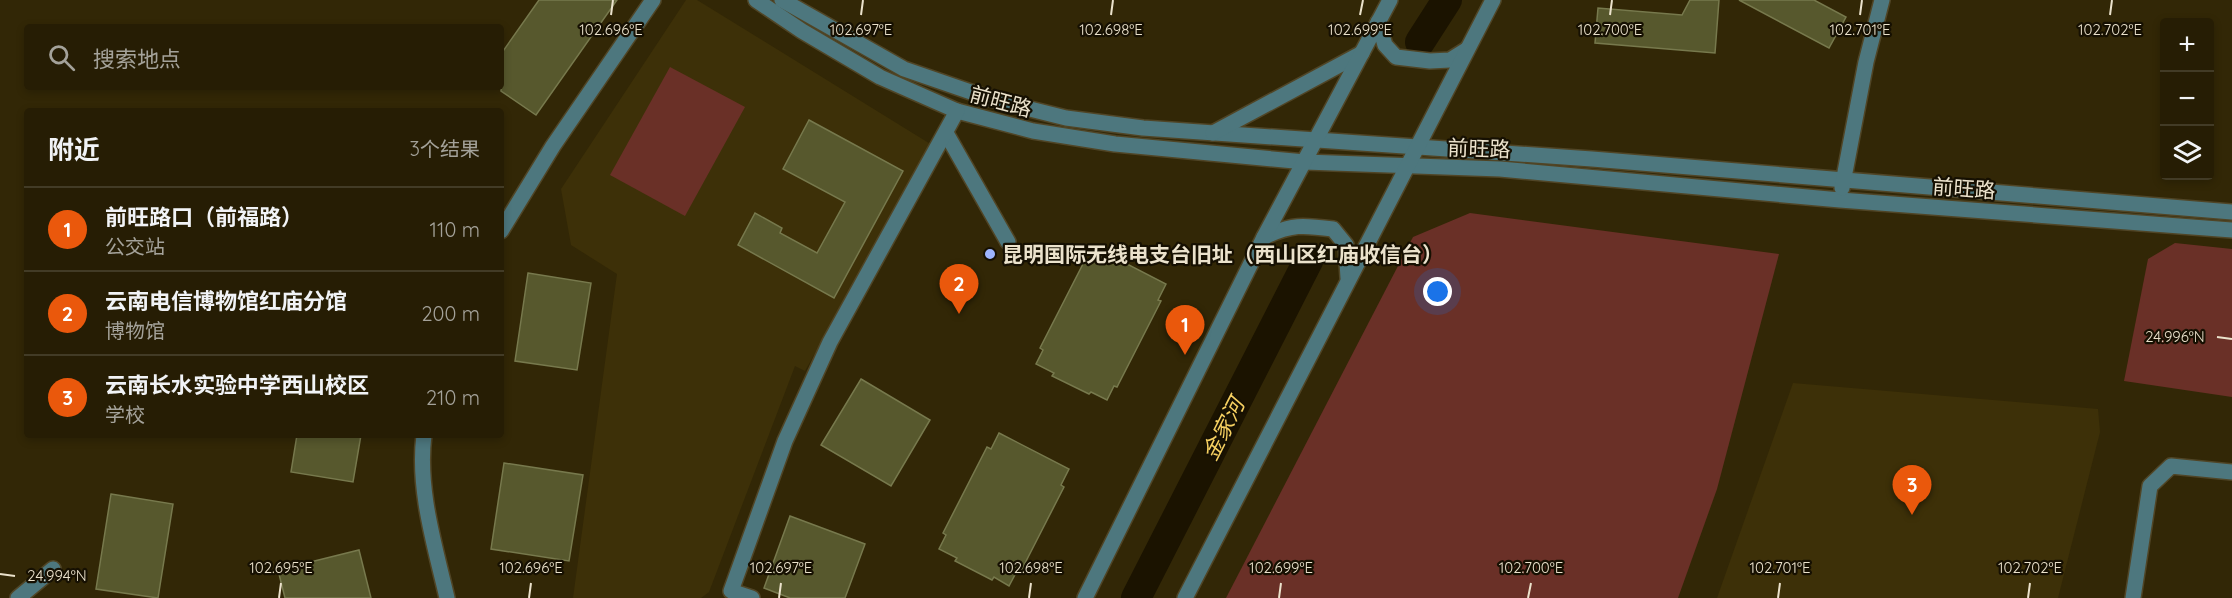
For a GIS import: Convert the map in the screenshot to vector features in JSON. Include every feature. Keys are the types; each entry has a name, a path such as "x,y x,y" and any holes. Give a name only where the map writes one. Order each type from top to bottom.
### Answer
{"street":[{"path":"504,226 553,146 653,0"},
{"name":"前旺路","path":"756,0 802,31 880,76 957,111 1033,131 1115,144 1305,162 1500,169 1840,200 2232,230"},
{"name":"前旺路","path":"782,0 904,69 994,100 1066,118 1212,134 1592,159 2232,212"},
{"path":"1085,598 1264,237 1390,0"},
{"path":"1185,598 1493,0"},
{"path":"1840,200 1866,62 1882,0"},
{"path":"1378,22 1384,45 1396,57 1430,61 1450,60 1466,50"},
{"path":"1212,134 1362,53"},
{"path":"752,598 731,591 785,441 830,342 957,111"},
{"path":"946,133 1008,242"},
{"path":"1264,237 1285,227 1306,226 1333,229 1346,245 1348,278"},
{"path":"424,438 424,486 447,598"},
{"path":"2133,598 2150,486 2171,466 2232,472"},
{"path":"18,598 53,568"}],"shaded area":[{"path":"686,0 697,0 932,145 805,371 795,366 709,592 701,598 573,598 617,274 571,245 561,189"},
{"path":"670,67 745,107 685,216 610,175"},
{"path":"1470,213 1779,254 1717,489 1678,598 1226,598 1413,237"},
{"path":"2175,243 2232,249 2232,397 2124,381 2148,259"},
{"path":"1793,383 2098,409 2100,432 2058,598 1717,598"}],"building":[{"path":"539,0 617,0 536,115 501,91 504,90 504,50"},
{"path":"1690,0 1719,0 1715,53 1595,43 1598,8 1682,15"},
{"path":"1739,0 1814,0 1846,17 1829,48"},
{"path":"809,120 903,171 834,298 738,245 755,213 782,228 780,233 817,253 845,202 783,169"},
{"path":"1096,248 1166,284 1158,300 1161,301 1117,387 1114,386 1107,400 1052,376 1054,373 1036,364 1043,350 1040,348 1084,262 1088,264"},
{"path":"528,273 591,283 577,370 515,361"},
{"path":"861,379 930,420 891,486 821,445"},
{"path":"999,433 1069,469 1061,485 1064,487 1020,573 1017,571 1009,586 994,577 992,580 955,561 957,558 939,549 946,535 943,533 987,447 991,449"},
{"path":"297,438 360,438 353,482 291,472"},
{"path":"504,463 583,475 569,561 491,549"},
{"path":"111,494 173,504 158,598 96,589"},
{"path":"790,516 865,544 845,598 790,598 764,588"},
{"path":"359,550 371,598 285,598 278,570"}],"waterway":[{"name":"金家河","path":"1420,42 1447,0"},
{"name":"金家河","path":"1136,598 1309,259"}],"place":[{"name":"昆明国际无线电支台旧址（西山区红庙收信台）","path":"990,254"},
{"name":"云南电信博物馆红庙分馆","path":"959,314"},
{"name":"前旺路口（前福路）","path":"1185,355"},
{"name":"云南长水实验中学西山校区","path":"1912,515"}]}
